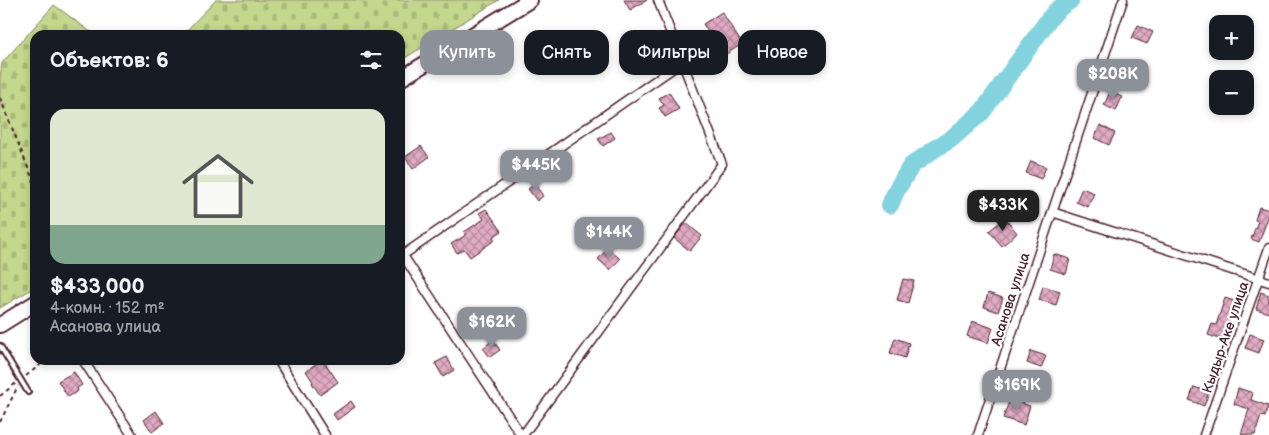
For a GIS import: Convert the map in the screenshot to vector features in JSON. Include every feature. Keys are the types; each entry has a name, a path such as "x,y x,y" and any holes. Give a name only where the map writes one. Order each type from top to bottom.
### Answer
{"highway":[{"path":"405,76 530,0"},
{"path":"0,325 30,306"}],"street":[{"path":"658,0 670,30"},
{"name":"Асанова улица","path":"978,435 1123,0"},
{"path":"405,251 663,75"},
{"path":"405,258 522,435 722,164 687,75"},
{"path":"1052,212 1269,282"},
{"name":"Кыдыр-Аке улица","path":"1204,435 1269,248"},
{"path":"86,365 132,435"},
{"path":"281,365 325,435"}],"lane":[{"path":"0,346 28,392"}],"path":[{"path":"0,98 30,173"},
{"path":"0,422 20,380"}],"green space":[{"path":"216,0 499,0 450,30 420,30 420,49 405,58 405,30 187,30"},
{"path":"54,5 88,30 32,30"},
{"path":"30,32 30,290 0,308 0,77 2,63"}],"building":[{"path":"624,0 647,0 630,10"},
{"path":"722,12 738,38 738,47 728,53 728,30 707,30 703,24"},
{"path":"1138,25 1153,32 1147,44 1132,38"},
{"path":"669,92 679,109 665,117 659,108 664,105 659,98"},
{"path":"1110,92 1122,97 1116,111 1104,105"},
{"path":"1100,125 1115,133 1109,145 1094,138"},
{"path":"611,132 615,138 603,146 598,139"},
{"path":"421,146 429,157 413,169 405,157"},
{"path":"1031,161 1046,167 1041,179 1026,173"},
{"path":"535,184 543,196 537,201 528,189"},
{"path":"1082,188 1094,193 1088,207 1076,202"},
{"path":"1259,207 1269,210 1269,215 1259,242 1251,239 1258,221 1255,220"},
{"path":"486,209 502,231 493,237 495,240 470,257 464,249 457,253 451,244 466,235 464,232 484,219 479,213"},
{"path":"1005,218 1017,233 1002,246 989,231"},
{"path":"686,223 702,236 690,251 674,238"},
{"path":"608,248 620,259 610,270 598,259"},
{"path":"1054,254 1070,259 1066,274 1050,269"},
{"path":"903,279 914,281 908,303 897,300"},
{"path":"1043,286 1060,291 1056,305 1039,300"},
{"path":"1261,292 1269,295 1269,313 1256,309"},
{"path":"988,293 1003,298 998,312 984,307"},
{"path":"1225,298 1237,302 1222,340 1208,335 1212,324 1216,325"},
{"path":"476,314 484,325 472,333 465,322"},
{"path":"972,321 993,328 988,343 967,336"},
{"path":"1250,334 1264,339 1259,353 1245,348"},
{"path":"895,338 909,343 905,358 890,353"},
{"path":"493,340 500,350 490,357 483,348"},
{"path":"1031,351 1046,356 1041,368 1027,363"},
{"path":"447,357 454,370 443,377 435,363"},
{"path":"314,365 326,365 338,382 320,395 306,371"},
{"path":"74,372 82,385 77,388 78,391 68,397 58,381"},
{"path":"1194,387 1209,392 1204,406 1189,400"},
{"path":"1238,388 1253,393 1251,400 1268,406 1265,417 1261,416 1255,435 1241,435 1249,409 1234,404"},
{"path":"1010,399 1030,406 1024,425 1003,418"},
{"path":"351,401 355,407 337,420 333,414"},
{"path":"156,411 164,423 152,432 144,420"}],"waterway":[{"path":"890,205 911,166 951,139 982,112 1049,19 1057,10 1071,0"}]}
